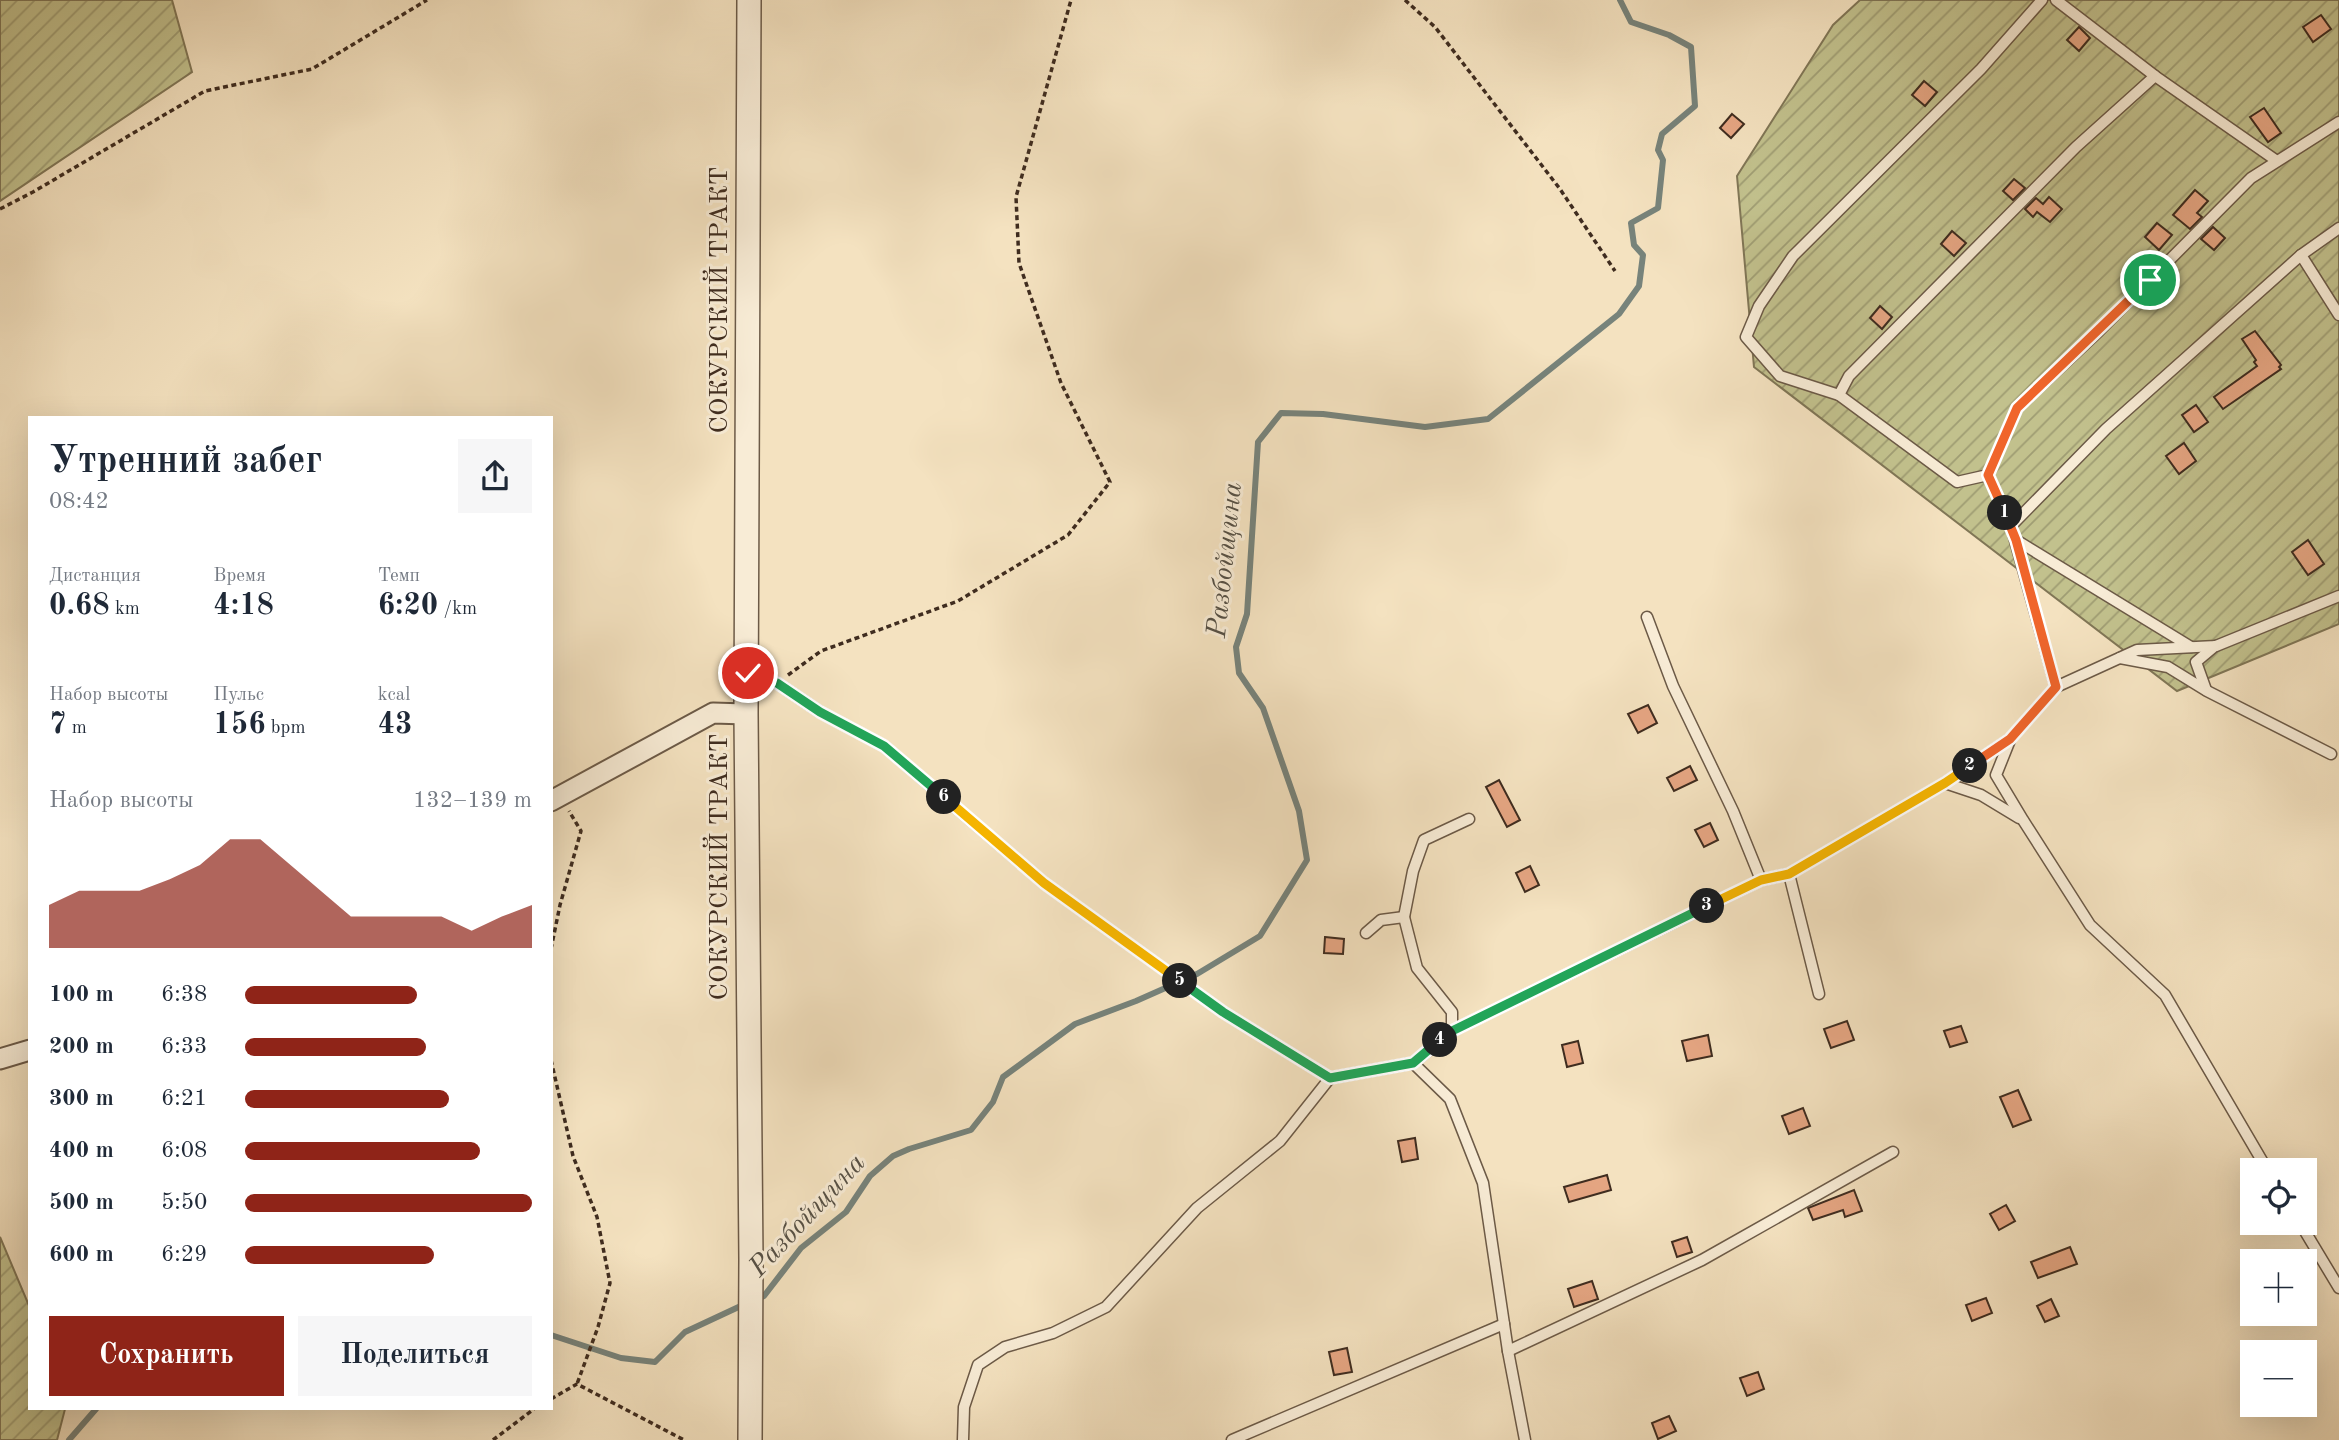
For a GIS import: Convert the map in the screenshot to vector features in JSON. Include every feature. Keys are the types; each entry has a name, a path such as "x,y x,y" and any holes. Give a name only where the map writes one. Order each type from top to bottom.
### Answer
{"street":[{"name":"СОКУРСКИЙ ТРАКТ","path":"749,0 747,714 750,1440"},
{"path":"556,798 713,713 747,714"},
{"path":"0,1059 28,1051"}],"lane":[{"path":"1988,475 1957,482 1839,395 1780,376 1746,337 1759,306 1793,256 1981,69 2042,0"},
{"path":"2056,0 2155,76 2277,161"},
{"path":"1839,395 1849,376 2067,156 2155,76"},
{"path":"2056,687 2016,540 1988,475 2017,408 2099,331 2251,178 2339,122"},
{"path":"2011,526 2106,429 2301,255 2339,228"},
{"path":"2301,255 2339,315"},
{"path":"2016,540 2192,647"},
{"path":"2207,691 2196,662 2216,646 2339,596"},
{"path":"1647,617 1674,686 1733,811 1761,880"},
{"path":"964,1440 964,1408 978,1365 1004,1347 1053,1333 1106,1307 1198,1208 1280,1142 1330,1078 1413,1063 1452,1031 1761,880 1789,874 1945,783 2010,739 2056,687 2137,650 2216,646"},
{"path":"2119,658 2168,667 2207,691 2331,754"},
{"path":"748,673 777,683 820,712 884,746 1044,883 1223,1012 1330,1078"},
{"path":"2010,739 1996,775 2023,821 2090,925 2165,995 2260,1158"},
{"path":"1945,783 1981,794 2023,821"},
{"path":"1452,1031 1452,1012 1417,968 1404,917 1413,871 1424,840 1469,819"},
{"path":"1789,874 1819,994"},
{"path":"1366,933 1381,920 1404,917"},
{"path":"1413,1063 1450,1099 1483,1183 1508,1351 1525,1440"},
{"path":"1508,1351 1702,1260 1892,1152"},
{"path":"2307,1235 2339,1288"},
{"path":"1232,1440 1504,1324"}],"path":[{"path":"0,209 205,91 312,69 427,0"},
{"path":"777,683 821,651 958,601 1068,535 1110,482 1061,383 1020,263 1016,197 1071,0"},
{"path":"1405,0 1434,27 1560,189 1615,271"},
{"path":"553,939 580,831 556,798"},
{"path":"553,1068 573,1156 597,1217 610,1283 598,1327 577,1384 553,1398"},
{"path":"577,1384 684,1440"},
{"path":"493,1440 533,1410"}],"shaded area":[{"path":"0,0 172,0 192,72 0,201"},
{"path":"1860,0 2339,0 2339,624 2177,691 1754,367 1737,176 1833,25"},
{"path":"0,1237 28,1303 28,1410 65,1410 57,1440 0,1440"}],"building":[{"path":"2321,15 2331,29 2313,42 2303,27"},
{"path":"2079,27 2090,38 2079,51 2067,40"},
{"path":"1924,81 1937,92 1925,106 1912,95"},
{"path":"2264,108 2281,133 2268,142 2250,117"},
{"path":"1732,114 1744,124 1731,138 1720,128"},
{"path":"2014,179 2025,188 2013,200 2003,191"},
{"path":"2195,190 2208,201 2197,213 2202,217 2190,229 2173,215"},
{"path":"2049,197 2062,209 2050,222 2037,212 2033,217 2025,209 2036,198 2043,204"},
{"path":"2157,223 2172,235 2159,250 2145,237"},
{"path":"2213,227 2225,238 2214,250 2201,239"},
{"path":"1952,231 1966,243 1954,256 1941,244"},
{"path":"1880,306 1892,317 1882,329 1870,318"},
{"path":"2255,331 2281,365 2281,369 2223,409 2214,397 2257,366 2242,339"},
{"path":"2196,405 2208,422 2194,432 2182,415"},
{"path":"2184,443 2196,461 2179,474 2166,456"},
{"path":"2308,540 2324,564 2308,575 2292,552"},
{"path":"1648,705 1657,723 1638,733 1628,714"},
{"path":"1690,766 1697,780 1674,791 1667,778"},
{"path":"1499,780 1520,820 1507,827 1486,787"},
{"path":"1710,823 1718,840 1704,847 1695,830"},
{"path":"1530,866 1539,885 1525,892 1516,873"},
{"path":"1325,937 1344,939 1343,954 1324,953"},
{"path":"1847,1021 1854,1040 1831,1048 1824,1029"},
{"path":"1961,1026 1967,1042 1950,1047 1944,1031"},
{"path":"1708,1035 1712,1056 1687,1061 1682,1041"},
{"path":"1578,1041 1583,1063 1567,1067 1562,1045"},
{"path":"2018,1090 2031,1120 2013,1127 2000,1097"},
{"path":"1803,1108 1810,1126 1789,1134 1782,1116"},
{"path":"1415,1138 1418,1159 1402,1162 1398,1141"},
{"path":"1607,1175 1611,1190 1569,1202 1564,1187"},
{"path":"1854,1190 1862,1211 1845,1217 1843,1210 1813,1220 1808,1208"},
{"path":"2006,1205 2015,1221 1999,1230 1990,1214"},
{"path":"1687,1237 1692,1252 1677,1257 1672,1242"},
{"path":"2070,1247 2077,1264 2038,1278 2031,1262"},
{"path":"1592,1281 1598,1299 1574,1307 1568,1289"},
{"path":"1986,1298 1992,1313 1972,1321 1966,1305"},
{"path":"2051,1299 2059,1316 2045,1322 2037,1306"},
{"path":"1347,1348 1352,1372 1334,1375 1329,1352"},
{"path":"1758,1372 1764,1389 1747,1396 1740,1378"},
{"path":"1669,1416 1676,1431 1658,1439 1652,1423"}],"waterway":[{"name":"Разбойщина","path":"755,1300 764,1296 801,1248 846,1212 870,1176 893,1156 971,1130 993,1102 1003,1077 1075,1024 1197,974 1260,936 1307,860 1299,811 1263,708 1239,673 1236,647 1247,614 1258,442 1281,413 1323,414 1425,427 1488,419 1619,314 1639,286 1643,255 1634,245 1631,223 1658,208 1663,160 1658,150 1662,134 1695,106 1691,47 1669,35 1631,22 1620,0"},
{"name":"Разбойщина","path":"553,1336 621,1358 655,1362 685,1332 745,1304"},
{"name":"Разбойщина","path":"69,1440 95,1410"}],"route":[{"path":"748,673 777,683 820,712 884,746 1044,883 1223,1012 1330,1078 1413,1063 1452,1031 1761,880 1789,874 1945,783 2010,739 2056,687 2011,526 1988,475 2017,408 2150,280"}]}
